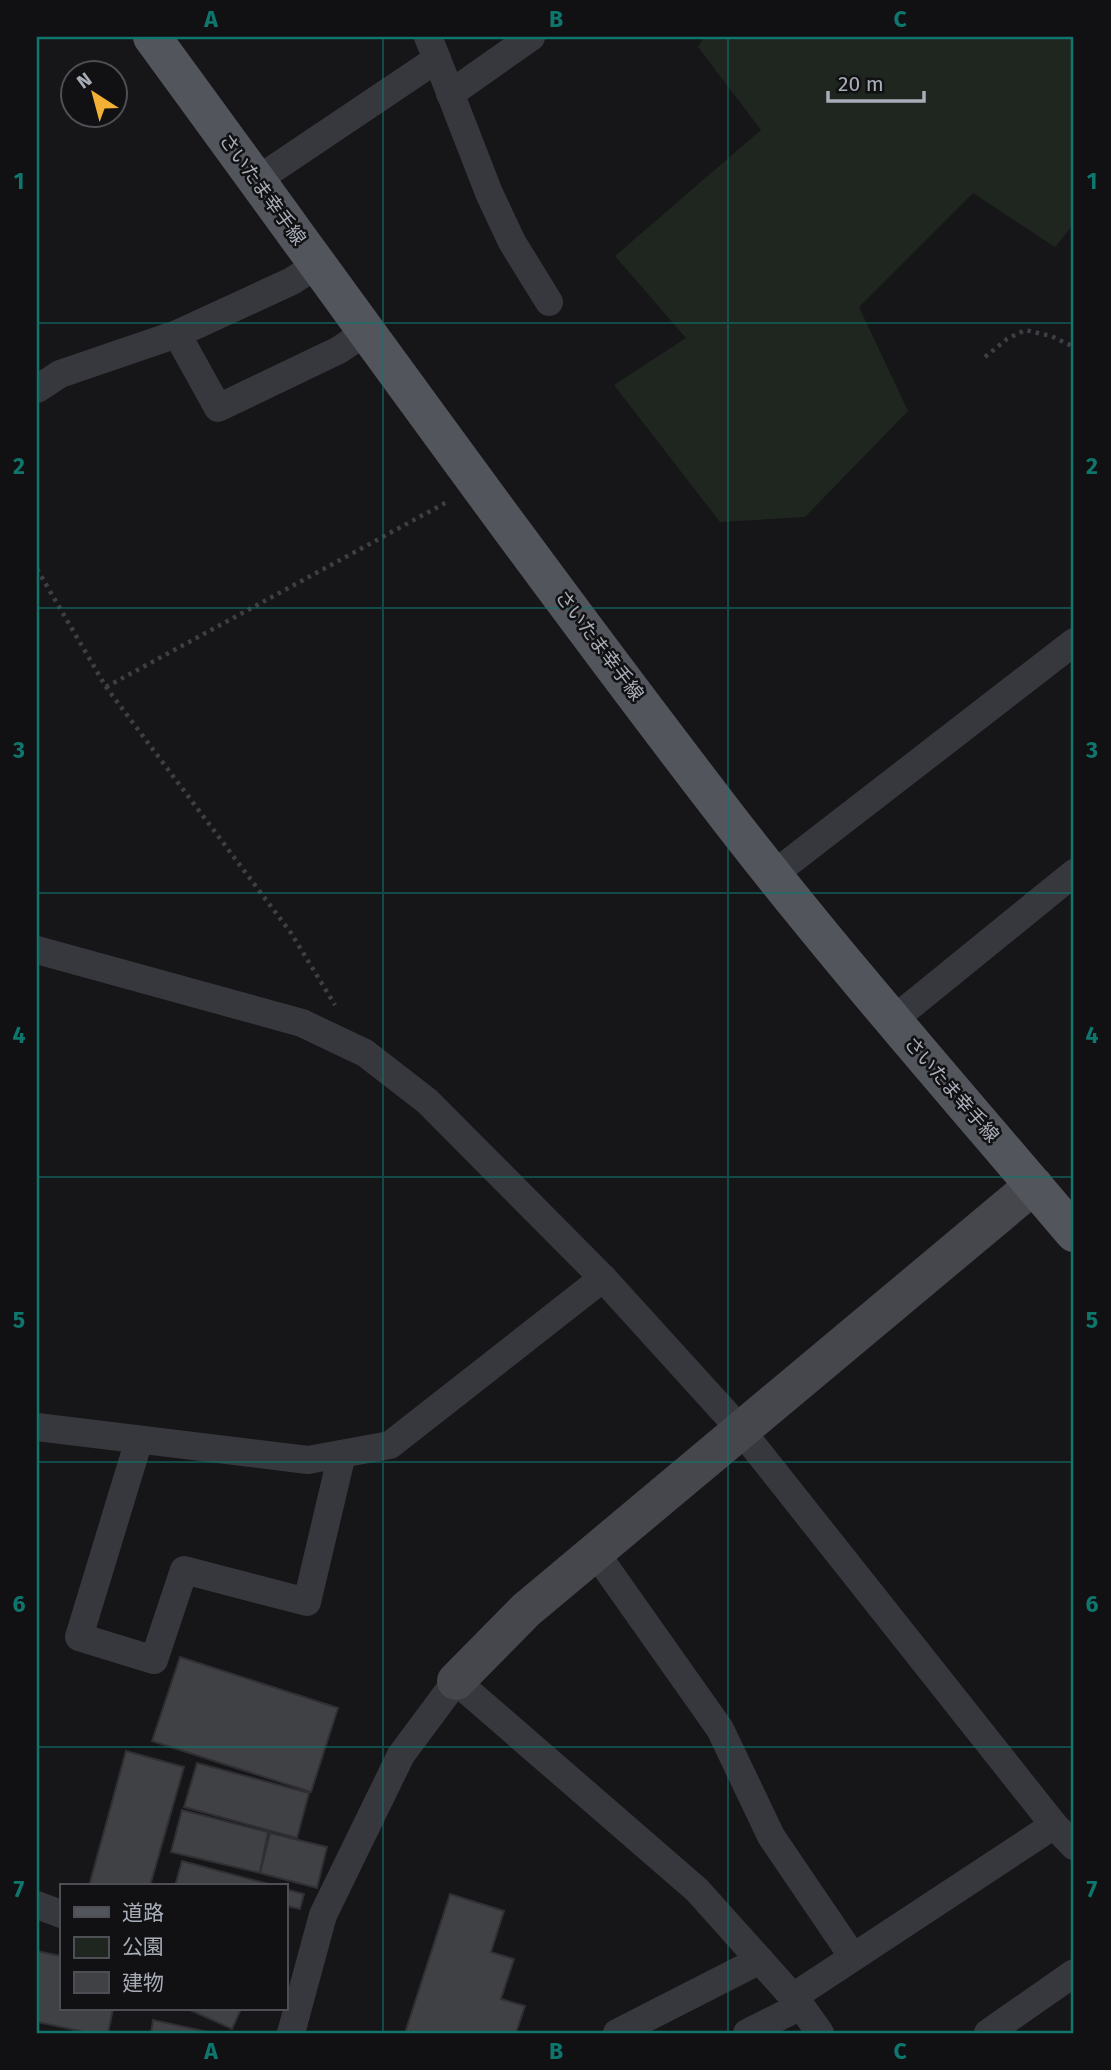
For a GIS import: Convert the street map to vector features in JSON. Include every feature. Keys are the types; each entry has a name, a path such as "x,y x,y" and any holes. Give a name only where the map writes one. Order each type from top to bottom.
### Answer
{"main road":[{"name":"さいたま幸手線","path":"152,37 480,485 730,820 893,1020 1074,1233"}],"street":[{"path":"450,94 531,37"},
{"path":"257,180 432,48 489,193 512,242 549,302"},
{"path":"37,389 60,374 177,334 292,281 318,264"},
{"path":"177,334 218,408 339,350 367,331"},
{"path":"774,874 1074,642"},
{"path":"893,1020 1074,873"},
{"path":"37,950 302,1023 365,1053 427,1101 603,1279 740,1429 1074,1846"},
{"path":"290,2033 293,1993 323,1915 401,1755 456,1681 526,1611 1034,1185"},
{"path":"37,1427 309,1460 390,1445 603,1279"},
{"path":"139,1440 79,1637 155,1660 184,1570 307,1602 342,1454"},
{"path":"595,1552 720,1729 771,1836 853,1957"},
{"path":"456,1681 697,1890 797,2001 820,2033"},
{"path":"747,2033 797,2001 853,1957 1055,1825"},
{"path":"37,1905 60,1914"},
{"path":"617,2033 760,1960"},
{"path":"988,2033 1074,1973"}],"path":[{"path":"985,357 1007,339 1025,330 1051,336 1074,347"},
{"path":"106,687 480,485"},
{"path":"37,569 106,687 291,933 338,1009"}],"green space":[{"path":"704,37 1074,37 1074,224 1055,247 973,193 859,307 908,411 805,517 720,522 614,385 686,338 615,256 761,130 698,47"}],"building":[{"path":"180,1657 338,1708 311,1792 152,1741"},
{"path":"126,1751 184,1767 151,1884 90,1884"},
{"path":"197,1763 309,1793 297,1838 184,1807"},
{"path":"182,1810 268,1832 260,1873 171,1852"},
{"path":"270,1833 327,1847 317,1888 260,1873"},
{"path":"182,1861 268,1884 176,1884"},
{"path":"287,1890 304,1894 300,1909 287,1906"},
{"path":"450,1894 504,1911 491,1952 514,1959 501,1999 525,2006 516,2033 405,2033"},
{"path":"37,1951 60,1956 60,2010 113,2010 108,2033 89,2033 37,2022"},
{"path":"190,2010 241,2010 232,2029"},
{"path":"153,2020 213,2033 151,2033"}]}
